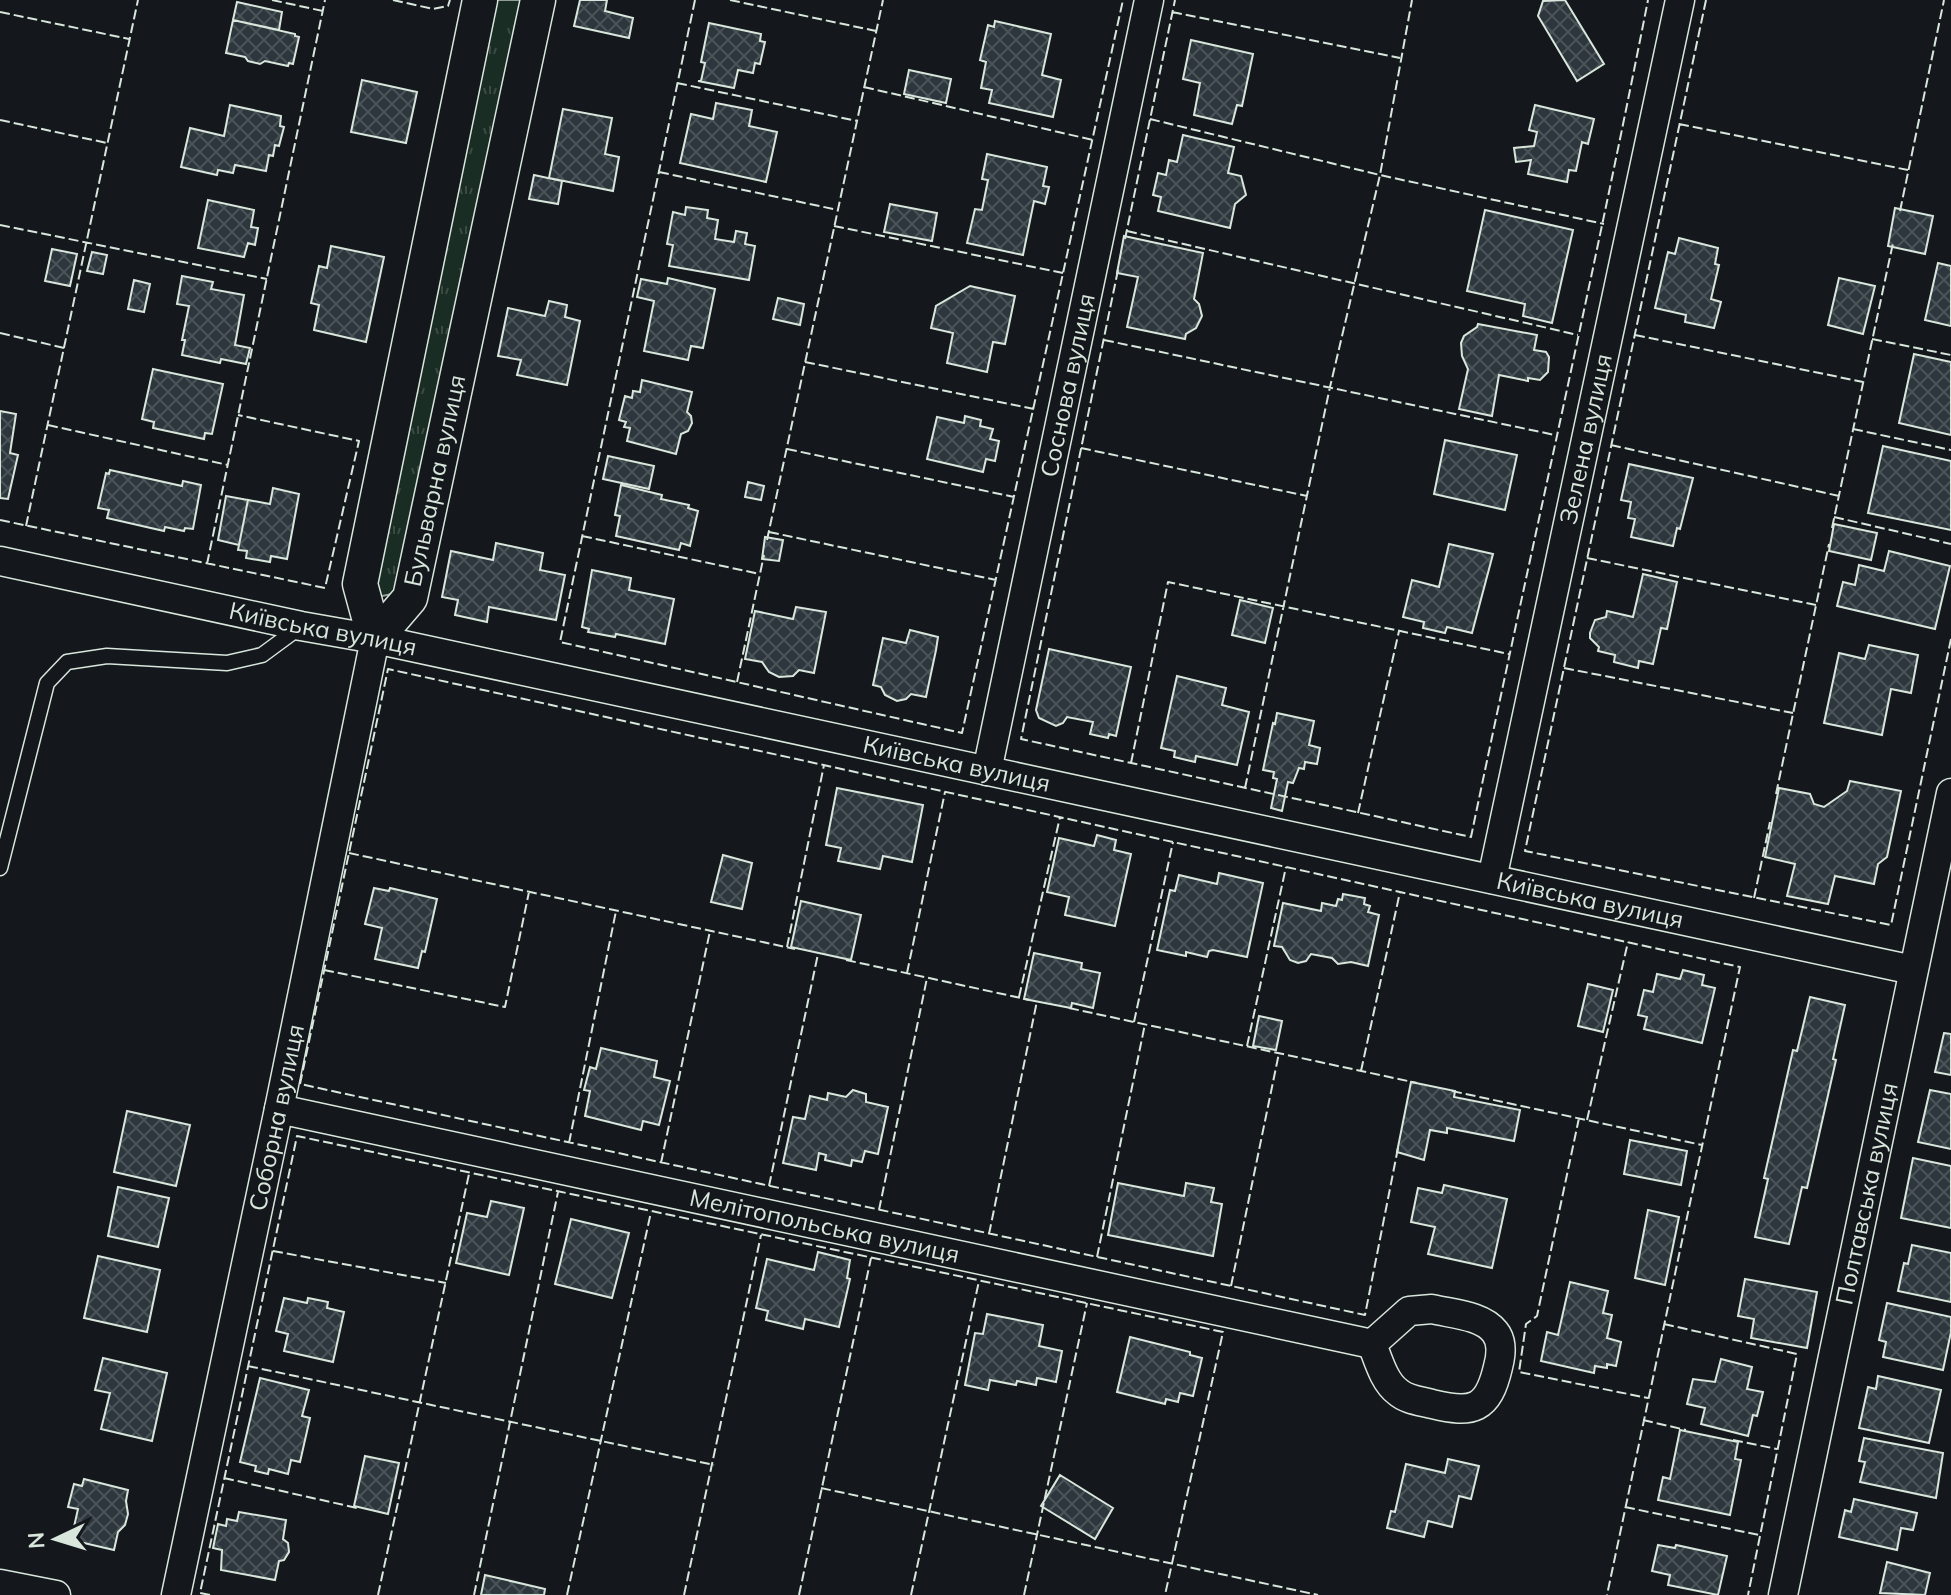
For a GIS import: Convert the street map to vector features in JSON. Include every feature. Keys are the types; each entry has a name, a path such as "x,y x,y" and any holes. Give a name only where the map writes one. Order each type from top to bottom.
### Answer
{"street":[{"path":"375,639 360,584 480,0"},
{"name":"Бульварна вулиця","path":"375,639 410,598 538,0"},
{"name":"Соснова вулиця","path":"987,771 1149,0"},
{"name":"Зелена вулиця","path":"1492,879 1680,0"},
{"name":"Київська вулиця","path":"0,561 1913,970"},
{"name":"Соборна вулиця","path":"176,1595 375,639"},
{"name":"Полтавська вулиця","path":"1783,1595 1951,793"},
{"name":"Мелітопольська вулиця","path":"279,1109 1372,1344"},
{"path":"1432,1309 1476,1319 1487,1325 1496,1333 1501,1358 1494,1388 1488,1398 1478,1406 1457,1410 1407,1398 1397,1392 1388,1382 1372,1344 1409,1311 1432,1309"},
{"path":"0,1584 56,1595"}],"lane":[{"path":"0,868 47,683 67,662 107,656 227,663 262,655 301,626"}],"green space":[{"path":"496,0 523,0 398,586 392,594 382,596 375,592"}],"building":[{"path":"580,0 607,0 605,11 633,18 629,38 574,26"},
{"path":"1565,0 1604,64 1577,81 1538,16 1543,1"},
{"path":"237,2 282,12 279,30 233,20"},
{"path":"233,20 295,34 299,37 293,64 289,63 288,66 265,61 260,64 226,53"},
{"path":"995,21 1051,34 1042,75 1061,80 1053,117 989,103 992,90 981,88 986,62 980,60 988,25 994,27"},
{"path":"709,23 761,34 760,41 765,42 760,64 755,63 753,73 738,70 734,88 698,81 701,81 705,63 701,62"},
{"path":"1191,40 1253,54 1242,106 1237,105 1232,124 1194,115 1200,83 1183,79"},
{"path":"909,70 951,79 946,103 904,94"},
{"path":"362,80 417,92 406,143 351,132"},
{"path":"716,103 752,110 749,126 777,132 766,182 680,163 691,114 713,119"},
{"path":"230,105 281,116 280,126 284,127 279,146 275,145 273,156 269,155 266,171 235,165 233,173 218,170 217,175 181,167 190,128 224,136"},
{"path":"1535,105 1594,119 1588,144 1582,142 1576,171 1569,170 1567,182 1528,174 1531,160 1516,162 1514,148 1534,146 1537,132 1529,130"},
{"path":"563,109 612,118 605,154 619,157 613,191 549,178"},
{"path":"1183,135 1234,147 1228,173 1241,176 1246,195 1235,204 1230,228 1158,211 1161,197 1153,195 1158,173 1166,175 1169,160 1177,162"},
{"path":"987,154 1047,167 1043,186 1049,187 1045,204 1034,201 1023,255 967,243 975,209 982,210 988,180 982,179"},
{"path":"534,175 562,181 558,204 529,199"},
{"path":"208,200 254,210 251,227 258,228 255,245 248,243 244,257 198,248"},
{"path":"890,204 937,213 932,241 884,232"},
{"path":"686,207 708,210 707,218 718,220 715,239 734,242 736,231 747,233 745,244 755,246 749,280 669,266 673,245 667,244 673,212 685,215"},
{"path":"1895,208 1933,216 1925,254 1888,246"},
{"path":"1485,210 1573,230 1552,323 1523,316 1525,304 1467,291"},
{"path":"1124,236 1203,253 1194,299 1202,316 1185,339 1127,327 1138,277 1117,273"},
{"path":"1679,238 1718,248 1715,264 1719,265 1711,299 1721,302 1714,328 1685,322 1686,315 1655,308 1668,252 1675,254"},
{"path":"331,246 384,257 366,342 314,330 319,305 311,303 319,266 327,268"},
{"path":"52,249 77,254 70,286 45,281"},
{"path":"92,252 107,255 103,274 87,271"},
{"path":"1938,263 1951,266 1951,326 1925,320"},
{"path":"182,276 213,282 211,289 244,295 235,345 250,348 246,364 221,359 220,363 182,355 189,306 177,304"},
{"path":"668,278 715,289 703,348 691,346 688,360 644,351 654,301 637,297 641,279 667,284"},
{"path":"1839,278 1875,286 1863,334 1828,325"},
{"path":"134,280 150,284 144,312 128,309"},
{"path":"970,286 1015,296 1005,344 993,342 987,372 947,363 953,333 931,328 936,306"},
{"path":"778,298 804,304 800,325 773,319"},
{"path":"549,301 567,305 565,317 580,321 567,385 517,375 521,360 498,356 508,308 545,316"},
{"path":"1478,324 1537,335 1534,350 1546,352 1549,357 1548,372 1540,380 1528,378 1528,381 1499,375 1492,416 1459,409 1468,369 1462,356 1461,343 1464,336"},
{"path":"1914,354 1951,362 1951,435 1899,423"},
{"path":"153,369 223,384 212,434 205,433 204,439 153,428 154,422 142,419"},
{"path":"642,380 692,392 687,412 692,423 688,431 681,434 676,454 627,441 630,428 624,427 626,422 619,420 625,396 632,398 633,391 640,392"},
{"path":"0,411 16,414 10,453 18,455 8,499 0,498"},
{"path":"965,416 981,420 980,426 993,429 990,439 999,441 995,461 986,459 983,472 927,459 937,417 964,423"},
{"path":"1445,440 1517,455 1505,510 1434,494"},
{"path":"1883,446 1951,461 1951,530 1868,513"},
{"path":"608,456 654,466 649,489 603,479"},
{"path":"1629,464 1693,478 1673,546 1631,537 1635,519 1628,518 1631,502 1621,500"},
{"path":"110,470 182,486 183,481 201,485 193,529 185,528 184,531 165,527 164,531 107,518 109,510 98,508 106,473 109,474"},
{"path":"748,482 764,486 761,500 745,497"},
{"path":"621,485 662,495 661,499 689,505 688,508 698,511 690,546 681,543 679,550 616,536 620,516 615,515"},
{"path":"273,488 299,494 287,559 271,556 270,562 246,558 247,551 238,550 248,500 270,504"},
{"path":"226,496 248,500 239,545 218,540"},
{"path":"1834,524 1877,533 1871,560 1829,551"},
{"path":"765,537 783,540 779,561 762,559"},
{"path":"496,543 543,553 540,570 565,575 556,620 489,607 487,622 455,615 458,600 442,597 451,551 493,560"},
{"path":"1449,544 1493,554 1472,633 1447,627 1445,633 1423,628 1424,622 1403,617 1412,580 1439,587"},
{"path":"1889,551 1950,566 1935,629 1837,606 1843,582 1855,585 1859,565 1884,571"},
{"path":"592,570 631,578 629,590 674,599 665,644 588,632 589,629 582,627"},
{"path":"1643,574 1677,582 1667,629 1661,628 1653,664 1639,661 1638,668 1614,662 1615,655 1598,651 1599,647 1590,638 1590,633 1595,620 1606,617 1607,611 1633,617"},
{"path":"1240,600 1273,608 1265,643 1232,635"},
{"path":"796,607 826,612 814,673 799,670 793,676 779,677 769,672 762,662 745,659 755,611 793,619"},
{"path":"910,630 938,637 936,650 926,697 911,694 897,701 885,695 881,687 873,685 883,638 906,643"},
{"path":"1869,645 1918,655 1911,693 1891,689 1882,735 1824,723 1839,653 1865,659"},
{"path":"1049,649 1131,667 1116,736 1109,734 1108,738 1090,734 1093,722 1067,717 1056,726 1039,718 1036,710"},
{"path":"1177,676 1226,688 1222,705 1249,712 1237,765 1196,756 1195,762 1174,757 1175,751 1161,748"},
{"path":"1277,713 1314,721 1309,745 1320,748 1317,764 1305,762 1304,769 1299,768 1293,783 1288,782 1282,811 1271,808 1277,779 1273,778 1274,772 1263,770"},
{"path":"1850,781 1901,791 1887,857 1878,864 1874,884 1835,876 1828,904 1787,896 1795,864 1765,857 1779,788 1810,794 1814,804 1824,807 1847,791"},
{"path":"837,788 923,805 912,862 883,856 880,869 838,861 841,848 826,845"},
{"path":"1097,835 1116,840 1114,850 1131,854 1115,926 1065,915 1069,897 1047,892 1059,838 1094,846"},
{"path":"723,855 752,863 742,909 711,902"},
{"path":"1219,873 1263,883 1247,957 1213,950 1207,957 1157,950 1170,890 1175,891 1179,875 1217,884"},
{"path":"374,888 389,891 390,888 437,899 425,952 422,951 418,968 375,959 382,928 365,924"},
{"path":"1343,894 1365,898 1364,904 1370,906 1368,912 1379,915 1368,966 1351,962 1338,964 1332,958 1311,954 1306,961 1298,963 1290,960 1282,947 1274,946 1283,903 1321,911 1322,903 1336,906"},
{"path":"801,901 861,915 851,960 791,947"},
{"path":"1034,953 1082,963 1081,969 1100,973 1093,1008 1072,1003 1071,1008 1024,999"},
{"path":"1683,970 1704,975 1702,985 1715,988 1702,1043 1644,1029 1647,1017 1638,1015 1644,990 1653,992 1657,974 1680,979"},
{"path":"1588,984 1613,990 1603,1032 1578,1026"},
{"path":"1810,997 1845,1005 1807,1188 1802,1187 1789,1244 1755,1237 1768,1179 1764,1178 1793,1050 1797,1051"},
{"path":"1259,1016 1282,1021 1276,1050 1253,1046"},
{"path":"1944,1033 1951,1034 1951,1075 1935,1072"},
{"path":"601,1048 657,1061 654,1077 670,1081 659,1125 643,1121 641,1130 585,1116 590,1091 584,1090 590,1067 596,1069"},
{"path":"1411,1082 1455,1091 1454,1097 1520,1110 1514,1141 1447,1128 1447,1133 1430,1130 1424,1160 1397,1152"},
{"path":"853,1090 866,1094 866,1102 888,1107 878,1154 865,1151 862,1162 852,1160 851,1166 825,1160 826,1155 819,1153 816,1170 783,1163 793,1117 805,1119 810,1096 827,1100 828,1093 846,1097"},
{"path":"1930,1090 1951,1094 1951,1149 1918,1142"},
{"path":"127,1111 190,1125 176,1186 114,1172"},
{"path":"1630,1140 1687,1151 1681,1185 1624,1174"},
{"path":"1913,1158 1951,1166 1951,1228 1901,1218"},
{"path":"1118,1183 1184,1196 1186,1183 1214,1188 1211,1202 1222,1204 1213,1256 1108,1235"},
{"path":"1444,1185 1507,1199 1492,1268 1428,1254 1435,1227 1411,1222 1418,1188 1442,1193"},
{"path":"118,1187 169,1198 158,1247 108,1236"},
{"path":"491,1201 524,1208 509,1275 456,1263 467,1213 487,1217"},
{"path":"1648,1210 1679,1217 1665,1285 1635,1278"},
{"path":"571,1219 629,1233 612,1298 555,1284"},
{"path":"1912,1245 1951,1253 1951,1302 1898,1291 1904,1263 1908,1264"},
{"path":"818,1252 850,1260 847,1278 850,1279 839,1327 805,1319 803,1329 766,1320 768,1311 756,1308 767,1259 814,1270"},
{"path":"98,1256 160,1270 147,1332 84,1318"},
{"path":"1745,1279 1817,1292 1807,1348 1751,1338 1754,1319 1738,1316"},
{"path":"1570,1282 1608,1291 1603,1313 1612,1315 1607,1338 1621,1342 1616,1366 1595,1366 1594,1373 1541,1361 1547,1332 1558,1335"},
{"path":"284,1298 307,1303 308,1298 328,1302 327,1308 344,1312 333,1362 284,1351 288,1334 276,1331"},
{"path":"1887,1303 1951,1317 1943,1370 1883,1357 1886,1342 1879,1340"},
{"path":"987,1314 1043,1325 1039,1346 1062,1351 1056,1382 1037,1378 1036,1385 1017,1381 1016,1385 990,1380 988,1390 965,1385 975,1333 983,1334"},
{"path":"1130,1337 1202,1358 1193,1396 1180,1393 1178,1402 1166,1399 1165,1404 1117,1392"},
{"path":"103,1358 167,1373 152,1441 101,1429 110,1393 95,1390"},
{"path":"1721,1359 1752,1367 1747,1389 1763,1392 1748,1436 1701,1424 1705,1408 1687,1404 1693,1379 1715,1382"},
{"path":"1878,1376 1941,1390 1929,1443 1859,1428 1868,1387 1876,1389"},
{"path":"260,1378 309,1390 302,1416 310,1418 300,1462 291,1460 288,1474 269,1469 268,1474 255,1471 256,1466 240,1462"},
{"path":"1680,1430 1738,1442 1735,1459 1741,1460 1730,1515 1658,1500 1663,1477 1670,1479"},
{"path":"1864,1438 1943,1453 1936,1498 1860,1482 1865,1462 1859,1461"},
{"path":"365,1456 399,1463 388,1514 354,1506"},
{"path":"1448,1459 1479,1466 1471,1499 1459,1496 1452,1527 1428,1521 1424,1537 1387,1528 1391,1511 1395,1512 1406,1464 1445,1473"},
{"path":"1060,1475 1113,1508 1095,1539 1041,1506"},
{"path":"84,1479 128,1490 128,1514 125,1525 118,1532 114,1550 71,1540 78,1509 68,1507 74,1484 82,1486"},
{"path":"1854,1499 1917,1513 1913,1530 1901,1528 1897,1550 1839,1537 1845,1510 1851,1512"},
{"path":"239,1512 286,1520 283,1539 288,1543 289,1552 284,1560 279,1561 275,1580 221,1570 222,1550 213,1548 218,1524 226,1526 227,1519 237,1521"},
{"path":"1658,1545 1675,1548 1676,1545 1727,1556 1718,1595 1668,1585 1670,1575 1652,1571"},
{"path":"1887,1562 1930,1573 1925,1595 1880,1593"},
{"path":"485,1575 545,1589 544,1595 481,1595"}],"fence":[{"path":"26,526 138,0"},
{"path":"272,0 323,11"},
{"path":"207,564 325,0"},
{"path":"393,0 433,9 448,6 450,0"},
{"path":"695,0 560,642 962,733 1123,0"},
{"path":"730,0 876,31"},
{"path":"767,540 883,0"},
{"path":"1125,239 1175,0"},
{"path":"1245,788 1330,387 1380,175 1412,0"},
{"path":"1118,270 1021,739 1471,837 1648,0"},
{"path":"1706,0 1525,851 1891,925 1951,639"},
{"path":"1900,211 1944,0"},
{"path":"0,12 129,39"},
{"path":"1172,12 1400,58"},
{"path":"677,83 857,121"},
{"path":"864,87 1093,140"},
{"path":"1150,119 1380,175 1604,224"},
{"path":"0,120 107,143"},
{"path":"1679,124 1908,170"},
{"path":"659,172 838,210"},
{"path":"0,225 267,279"},
{"path":"834,226 1063,273"},
{"path":"1127,231 1578,335"},
{"path":"1832,528 1893,243"},
{"path":"0,333 64,348"},
{"path":"1635,335 1863,382"},
{"path":"1872,339 1951,355"},
{"path":"1104,340 1555,435"},
{"path":"805,362 1034,409"},
{"path":"0,520 325,588 359,441 238,415"},
{"path":"48,425 228,465"},
{"path":"1853,429 1951,450"},
{"path":"1611,445 1839,496"},
{"path":"1081,448 1307,496"},
{"path":"787,449 1014,497"},
{"path":"1834,517 1951,544"},
{"path":"769,532 996,580"},
{"path":"582,536 760,574"},
{"path":"1776,794 1829,544"},
{"path":"737,682 764,555"},
{"path":"1587,558 1816,605"},
{"path":"1131,763 1168,582 1509,654"},
{"path":"1358,813 1399,631"},
{"path":"1564,668 1793,713"},
{"path":"1398,1148 1365,1315 300,1084 388,669 1740,967 1607,1595"},
{"path":"787,947 824,765"},
{"path":"907,973 945,792"},
{"path":"1019,997 1060,817"},
{"path":"1754,898 1770,822"},
{"path":"1134,1022 1173,842"},
{"path":"349,853 795,949"},
{"path":"1247,1046 1286,867"},
{"path":"324,970 505,1007 529,892"},
{"path":"1361,1071 1400,892"},
{"path":"569,1143 616,911"},
{"path":"661,1163 710,931"},
{"path":"1587,1120 1628,942"},
{"path":"769,1186 818,954"},
{"path":"846,960 1030,1000"},
{"path":"879,1210 927,978"},
{"path":"989,1234 1037,1001"},
{"path":"1069,1008 1417,1083"},
{"path":"1097,1257 1145,1024"},
{"path":"1231,1286 1279,1053"},
{"path":"1452,1091 1702,1145"},
{"path":"1579,1118 1537,1316 1526,1324 1519,1372 1648,1398"},
{"path":"210,1595 200,1593 297,1136 1223,1332 1165,1595"},
{"path":"378,1595 469,1174"},
{"path":"474,1595 558,1192"},
{"path":"567,1595 651,1212"},
{"path":"684,1595 761,1235"},
{"path":"273,1251 446,1283"},
{"path":"799,1595 871,1258"},
{"path":"911,1595 979,1281"},
{"path":"1024,1595 1087,1303"},
{"path":"1664,1324 1797,1354 1748,1595"},
{"path":"248,1366 714,1465"},
{"path":"1643,1420 1686,1430"},
{"path":"1733,1440 1777,1449"},
{"path":"224,1478 357,1508"},
{"path":"821,1488 1318,1595"},
{"path":"1625,1507 1759,1535"}]}
